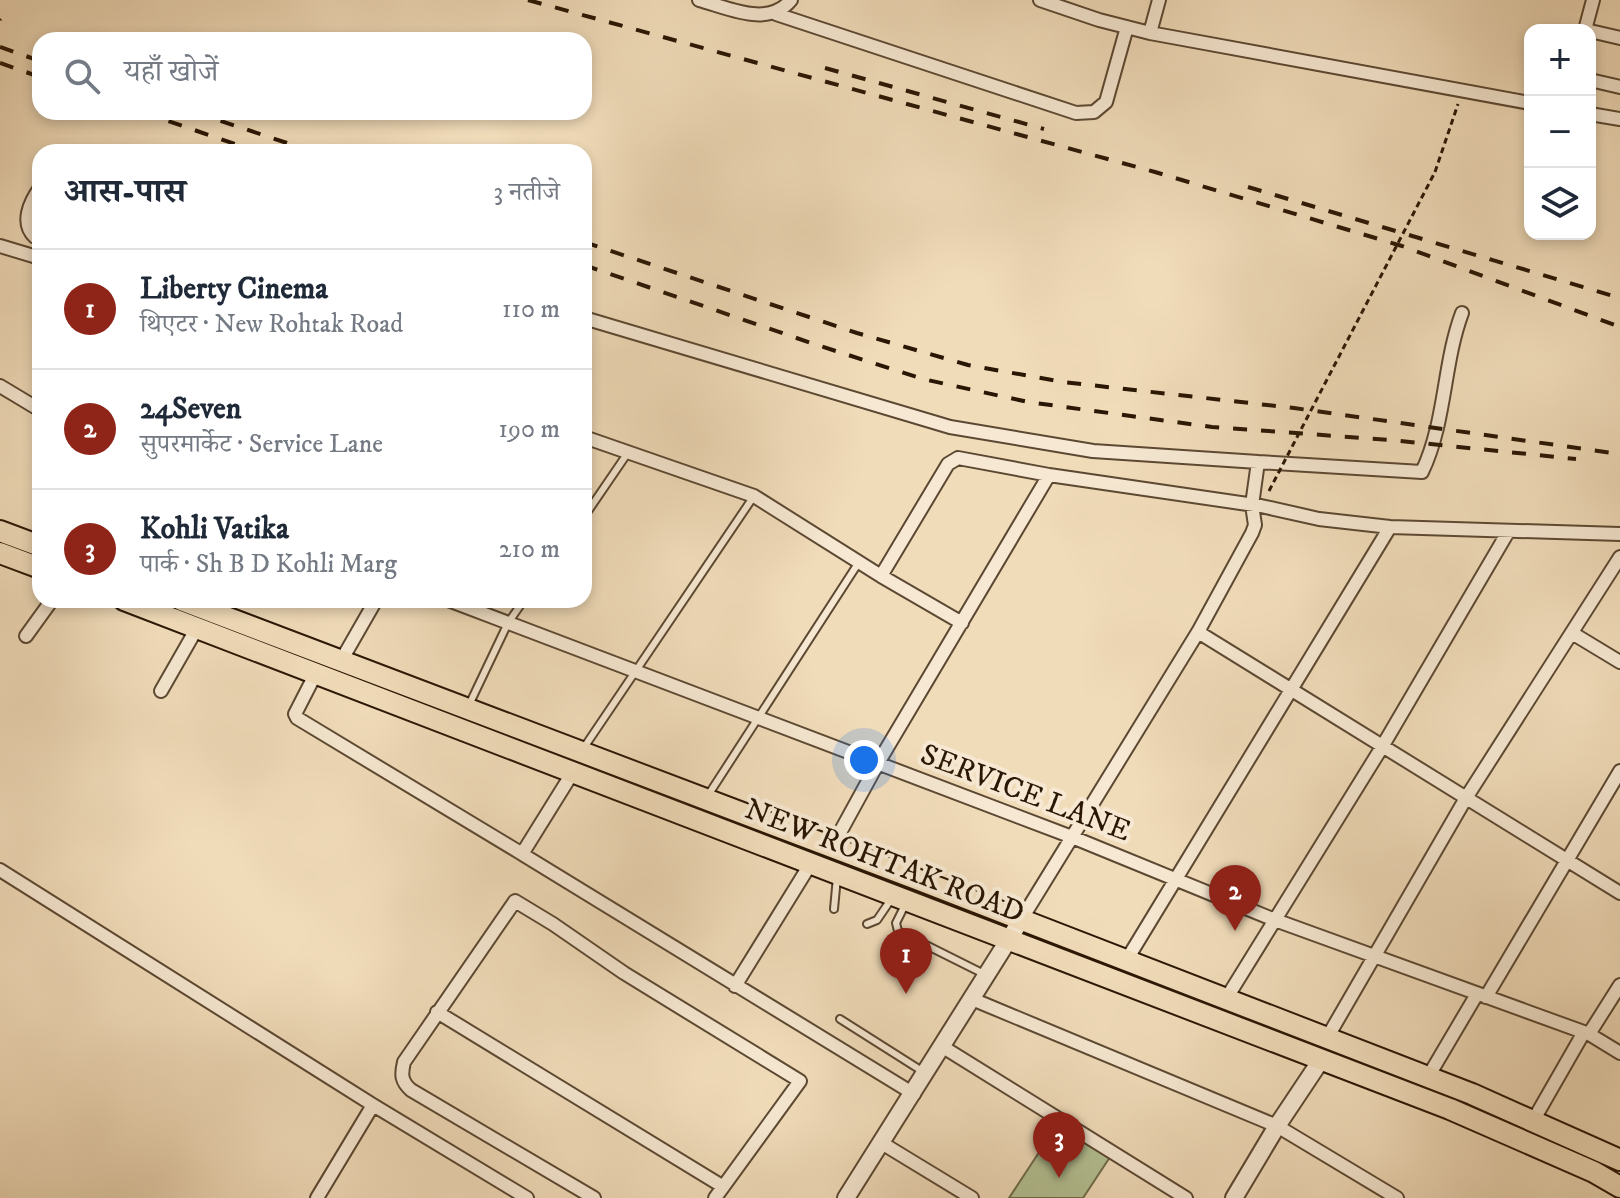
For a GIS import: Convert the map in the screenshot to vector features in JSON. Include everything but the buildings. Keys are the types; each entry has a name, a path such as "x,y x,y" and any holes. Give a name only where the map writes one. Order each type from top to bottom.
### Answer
{"main road":[{"path":"0,531 32,543"},
{"path":"0,553 32,565"},
{"name":"NEW ROHTAK ROAD","path":"177,608 204,612 341,661 832,847 1428,1077 1620,1160"},
{"name":"NEW ROHTAK ROAD","path":"204,612 316,673 1450,1109 1594,1172 1617,1188"}],"street":[{"path":"699,0 750,14 776,14 1076,113 1094,112 1106,102 1127,27"},
{"path":"776,14 791,0"},
{"path":"1040,0 1150,33 1524,102"},
{"path":"1150,33 1159,0"},
{"path":"1589,24 1593,0"},
{"path":"1596,33 1620,38"},
{"path":"1596,81 1620,87"},
{"path":"1596,115 1620,119"},
{"path":"32,200 27,215 32,235"},
{"path":"0,246 32,256"},
{"path":"592,320 950,427 1093,451 1422,472 1437,427 1452,347 1462,313"},
{"path":"0,386 32,405"},
{"path":"592,440 754,496 962,623"},
{"path":"881,576 952,460 968,459 1049,475 1252,505 1319,519 1390,527 1620,534"},
{"path":"846,1198 914,1094 1198,632 1255,525 1252,505 1258,462"},
{"path":"832,847 878,763 1049,475"},
{"path":"1126,961 1390,527"},
{"path":"1226,999 1382,747 1508,532"},
{"path":"1327,1038 1466,798 1620,557"},
{"path":"26,636 46,608"},
{"path":"341,661 371,608"},
{"name":"SERVICE LANE","path":"469,608 1072,837 1275,920 1586,1033 1620,1053"},
{"path":"161,691 204,612"},
{"path":"1198,632 1620,893"},
{"path":"1572,633 1620,662"},
{"path":"316,673 295,714 297,718 914,1094"},
{"path":"1428,1077 1620,771"},
{"path":"524,855 573,772"},
{"path":"735,986 811,863"},
{"path":"0,870 373,1105 527,1198"},
{"path":"594,1198 403,1083 401,1072 404,1062 515,901 624,973 800,1081 715,1198"},
{"path":"1533,1121 1586,1033 1620,985"},
{"path":"972,999 1277,1126 1397,1198"},
{"path":"437,1012 722,1186"},
{"path":"943,1047 1186,1198"},
{"path":"1234,1198 1321,1060"},
{"path":"317,1198 373,1105"},
{"path":"880,1142 972,1198"}],"lane":[{"path":"592,505 627,454"},
{"path":"581,752 754,496"},
{"path":"705,800 859,562"},
{"path":"467,708 508,623 518,608"},
{"path":"834,909 837,873"},
{"path":"867,924 877,920 901,897"},
{"path":"901,897 896,923 898,931 987,976"},
{"path":"840,1019 926,1073"}],"path":[{"path":"1269,491 1435,172 1463,91"}],"green space":[{"path":"1057,1125 1110,1157 1083,1198 1009,1198"}],"railway":[{"path":"528,0 1155,172 1402,246 1620,327"},
{"path":"0,47 32,58"},
{"path":"0,63 32,74"},
{"path":"825,68 1044,129"},
{"path":"165,120 235,144"},
{"path":"218,120 290,144"},
{"path":"1248,187 1620,298"},
{"path":"592,245 857,333 968,365 1063,382 1294,408 1620,454"},
{"path":"592,268 923,379 1028,402 1212,427 1391,440 1576,459"}],"place":[{"name":"24Seven","path":"1235,931"},
{"name":"Liberty Cinema","path":"906,994"},
{"name":"Kohli Vatika","path":"1059,1178"}]}
